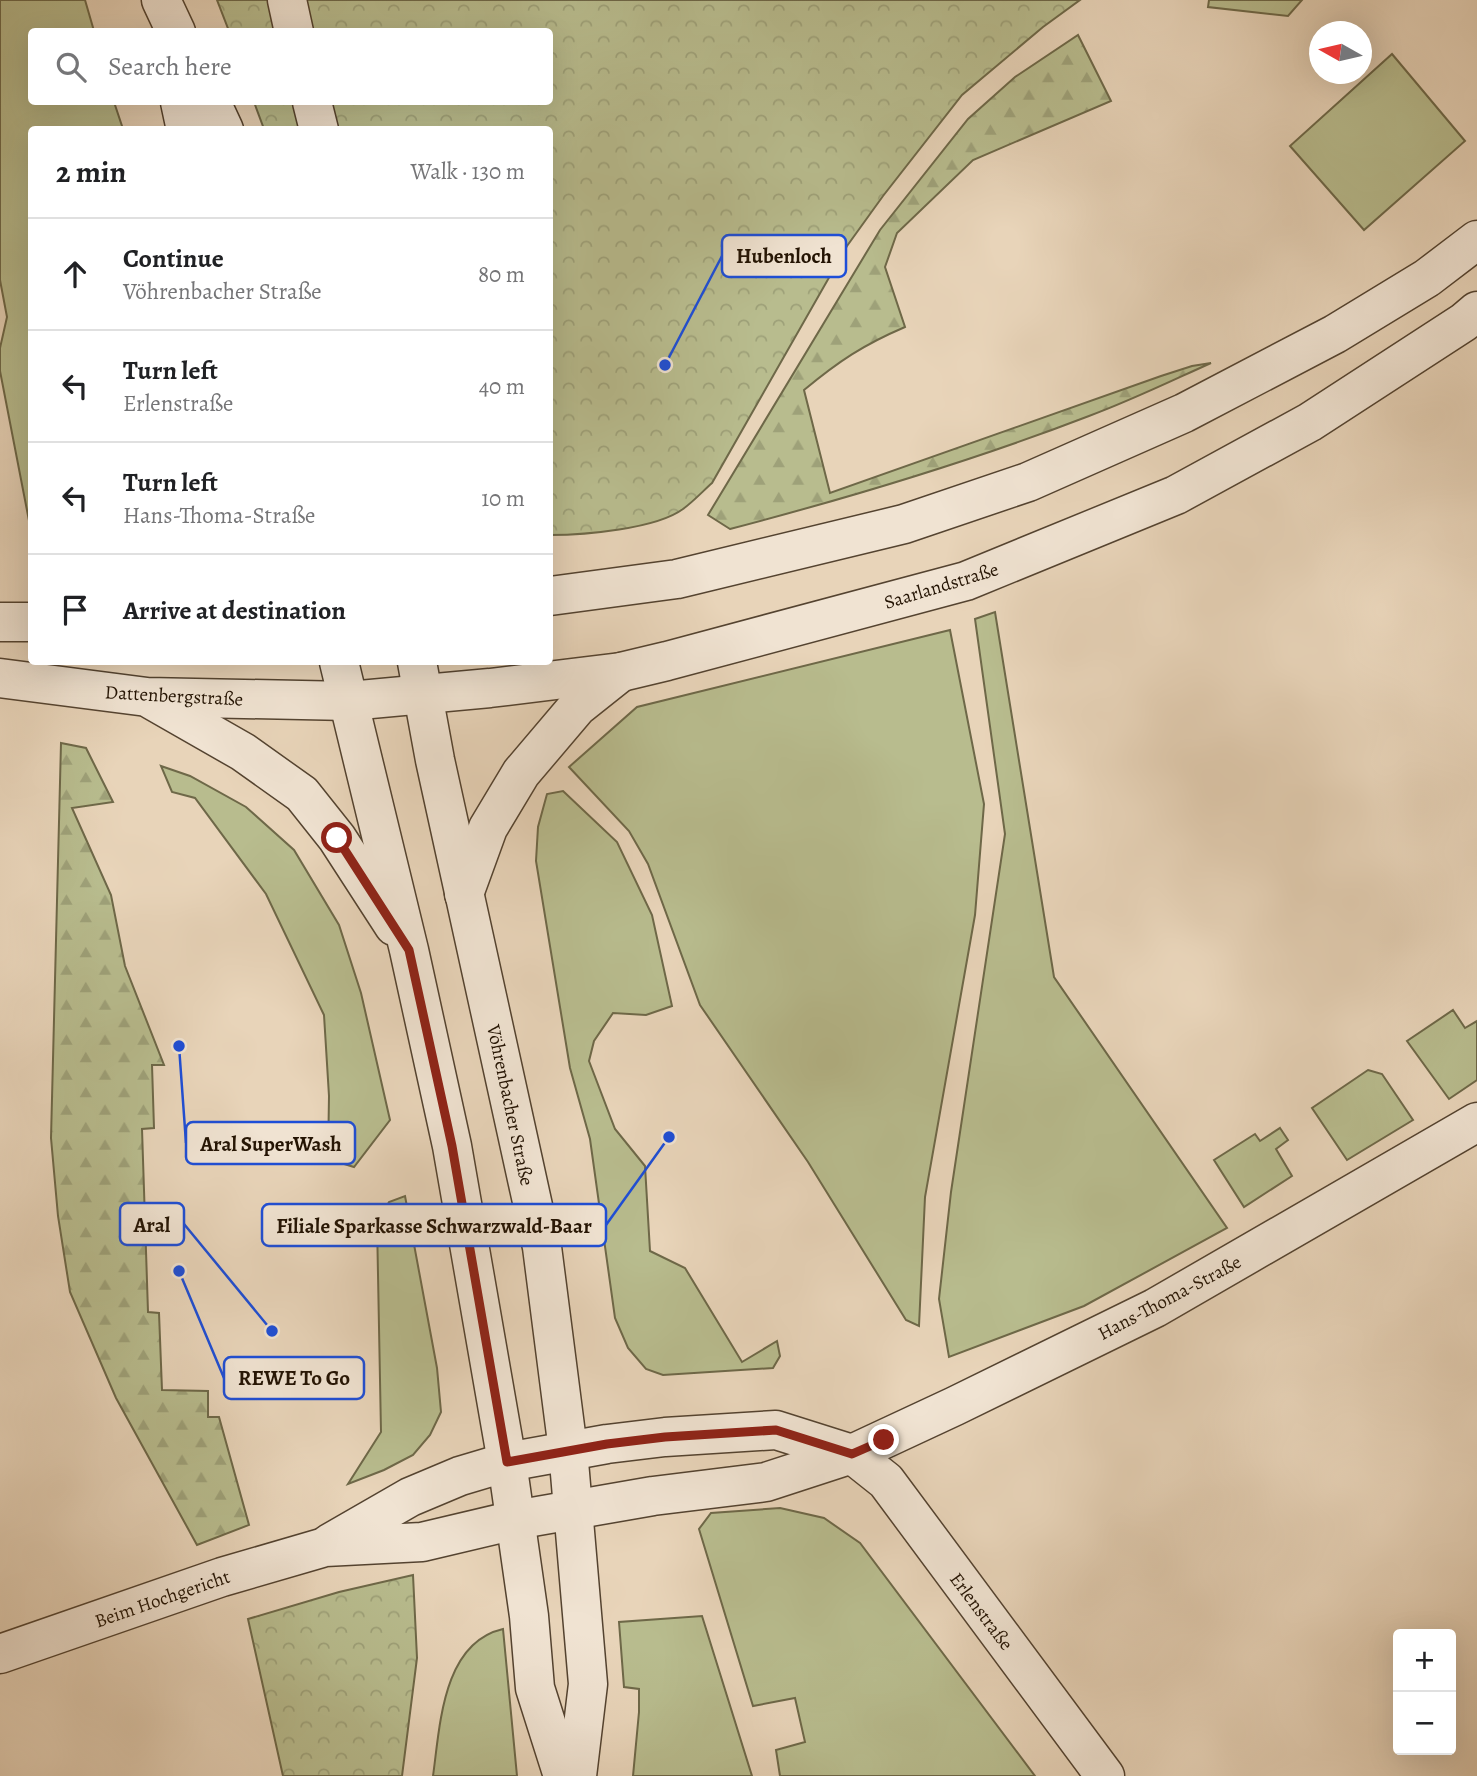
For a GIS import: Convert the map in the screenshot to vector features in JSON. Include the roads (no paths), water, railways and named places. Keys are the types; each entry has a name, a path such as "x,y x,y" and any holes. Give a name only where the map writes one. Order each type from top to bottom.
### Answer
{"street":[{"path":"161,0 166,28"},
{"path":"161,0 174,28"},
{"path":"287,0 293,28"},
{"path":"181,105 185,126"},
{"path":"212,105 223,126"},
{"path":"313,105 317,126"},
{"path":"553,596 677,579 891,527 1028,482 1184,413 1335,334 1427,278 1477,240"},
{"name":"Saarlandstraße","path":"349,701 420,678 621,672 966,581 1176,495 1310,422 1477,311"},
{"path":"0,622 28,622"},
{"path":"340,665 409,950 452,1146 507,1462 529,1616 535,1688 563,1776"},
{"path":"464,894 488,828 521,773 577,707 621,672"},
{"name":"Dattenbergstraße","path":"0,678 147,697 349,701"},
{"name":"Vöhrenbacher Straße","path":"420,678 464,894 542,1247 568,1450 588,1684 577,1776"},
{"path":"147,697 243,752 302,794 337,838 409,950"},
{"name":"Hans-Thoma-Straße","path":"852,1454 1155,1308 1477,1122"},
{"name":"Erlenstraße","path":"507,1462 568,1450 665,1437 776,1430 852,1454 886,1481 1105,1776"},
{"path":"573,1510 653,1496 766,1482 852,1454"},
{"name":"Beim Hochgericht","path":"325,1547 410,1497 460,1476 507,1462"},
{"name":"Beim Hochgericht","path":"0,1654 222,1577 325,1547 422,1542 515,1520 573,1510"}],"place":[{"name":"Hubenloch","path":"665,365"},
{"name":"Aral SuperWash","path":"179,1046"},
{"name":"Filiale Sparkasse Schwarzwald-Baar","path":"669,1137"},
{"name":"REWE To Go","path":"179,1271"},
{"name":"Aral","path":"272,1331"}]}
